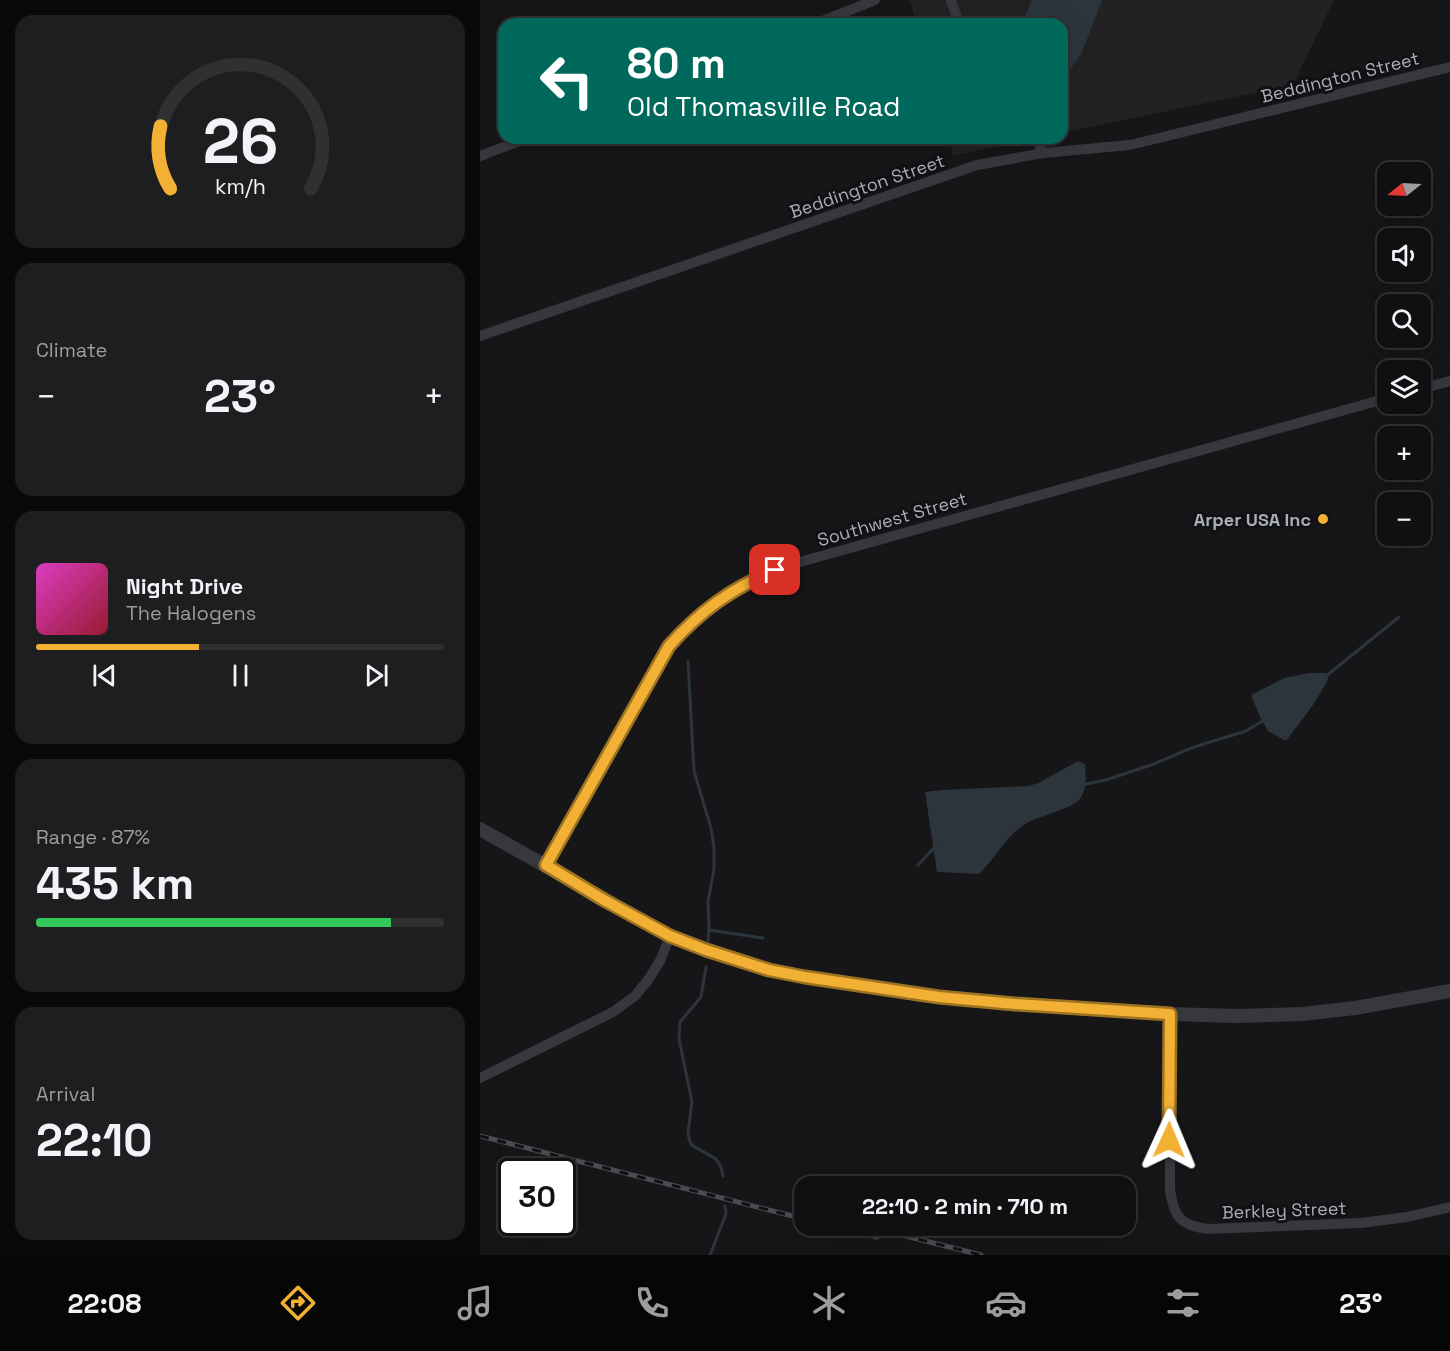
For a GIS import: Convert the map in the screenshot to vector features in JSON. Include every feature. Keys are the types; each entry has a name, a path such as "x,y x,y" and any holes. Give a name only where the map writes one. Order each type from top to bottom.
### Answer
{"street":[{"path":"830,18 875,0"},
{"path":"951,0 957,18"},
{"name":"Beddington Street","path":"480,336 977,165 1043,153 1130,145 1450,67"},
{"path":"480,156 511,144"},
{"path":"1039,144 1043,153"},
{"path":"1431,386 1450,381"},
{"name":"Southwest Street","path":"546,865 669,646 702,613 747,582 800,562 1377,401"},
{"path":"480,829 670,936 769,970 870,987 939,997 1015,1004 1236,1016 1302,1014 1355,1008 1450,992"},
{"path":"480,1078 613,1012 635,996 660,961 670,936"},
{"name":"Berkley Street","path":"1170,1014 1170,1190 1172,1205 1179,1218 1191,1227 1207,1229 1361,1223 1407,1217 1450,1207"}],"shaded area":[{"path":"910,0 1334,0 1293,85 1068,132 1068,18 914,18"},
{"path":"1032,0 1102,0 1082,52 1068,73 1068,18 1024,18"},
{"path":"950,144 1010,144 953,156"},
{"path":"1309,673 1326,673 1328,679 1314,703 1286,741 1268,731 1251,695 1284,678"},
{"path":"1078,761 1085,764 1085,788 1082,796 1074,804 1033,820 1020,828 979,874 937,872 925,792 1029,786"}],"waterway":[{"path":"1325,677 1399,617"},
{"path":"688,661 694,771 711,828 714,848 714,869 708,902 708,941"},
{"path":"1081,785 1106,780 1154,764 1194,747 1246,731 1264,720"},
{"path":"918,865 937,847"},
{"path":"709,930 763,938"},
{"path":"706,967 701,997 680,1022 679,1039 692,1102 689,1138 691,1144 716,1159 723,1176"},
{"path":"710,1255 726,1214 725,1206"}],"railway":[{"path":"480,1136 794,1216"},
{"path":"873,1236 877,1237"},
{"path":"906,1236 981,1255"}],"place":[{"name":"Arper USA Inc","path":"1323,519"}],"route":[{"path":"775,570 747,582 720,599 692,622 669,646 546,865 670,936 769,970 939,997 1170,1014 1169,1140"}]}
